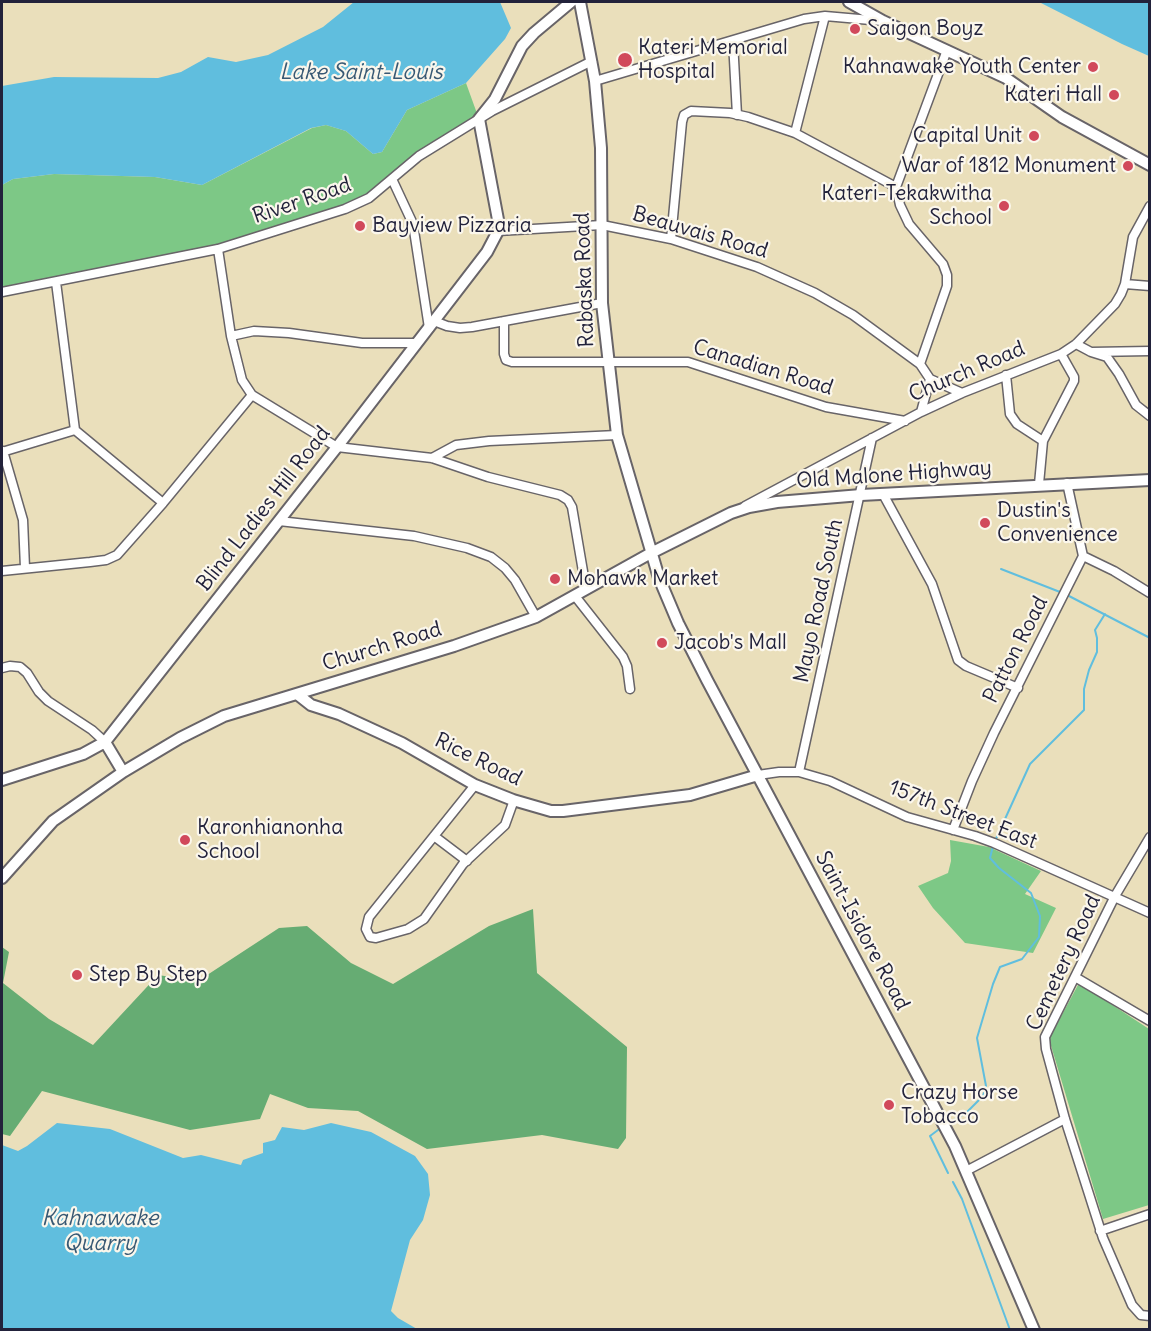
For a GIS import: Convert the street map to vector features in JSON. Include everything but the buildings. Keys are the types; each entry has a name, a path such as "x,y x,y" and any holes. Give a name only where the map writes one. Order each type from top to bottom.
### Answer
{"street":[{"name":"River Road","path":"2,292 218,249 345,209 369,198 419,156 479,119 495,99 522,46 571,2"},
{"name":"Rabaska Road","path":"580,2 595,81 603,168 602,303 607,362 617,435 651,553"},
{"path":"849,2 884,21 1006,78 1062,117 1149,165"},
{"path":"595,81 804,19 825,16 884,21"},
{"path":"795,133 825,16"},
{"path":"733,41 737,115"},
{"path":"920,364 947,286 947,275 943,264 909,224 900,204 896,187 947,50"},
{"path":"498,231 498,219 479,119 533,89 592,61"},
{"path":"671,239 684,116 691,111 737,115 795,133 896,187"},
{"path":"392,179 413,224 432,324 460,328 602,303"},
{"name":"Church Road","path":"731,513 921,412 962,393 1061,354 1076,344 1114,304 1125,284 1133,237 1149,206"},
{"name":"Beauvais Road","path":"498,231 602,225 671,239 738,259 815,293 853,315 920,364 930,379"},
{"name":"Blind Ladies Hill Road","path":"105,742 432,324 487,252 498,231"},
{"path":"218,249 231,336 243,380 252,395 337,447 432,458 488,477 560,495 568,500 575,517 586,589"},
{"path":"56,282 75,429 163,503"},
{"path":"1125,284 1149,286"},
{"name":"Canadian Road","path":"504,321 504,354 506,360 512,362 688,362 826,407 905,421"},
{"path":"231,336 254,332 289,333 362,343 417,343"},
{"path":"1076,344 1107,357 1136,405 1149,416"},
{"path":"1091,352 1149,351"},
{"path":"1039,484 1043,441 1074,381 1061,354"},
{"path":"1006,375 1010,414 1017,424 1043,441"},
{"path":"921,412 930,379 962,393"},
{"path":"2,571 106,560 117,555 252,395"},
{"path":"25,567 23,520 2,452 75,429"},
{"path":"432,458 456,445 489,441 617,435"},
{"name":"Mayo Road South","path":"799,772 872,438"},
{"name":"Old Malone Highway","path":"651,553 731,513 777,502 1039,484 1149,480"},
{"path":"1066,483 1083,556 1149,592"},
{"path":"883,494 932,584 958,660 966,666 1018,688"},
{"path":"279,521 414,536 467,548 492,557 515,580 536,617"},
{"name":"Church Road","path":"123,772 180,738 224,716 454,646 536,617 651,553"},
{"name":"Saint-Isidore Road","path":"651,553 678,623 966,1171 1034,1329"},
{"name":"Patton Road","path":"953,830 972,781 1083,556"},
{"path":"575,596 623,657 627,666 630,689"},
{"path":"2,668 20,667 27,673 39,692 48,701 92,730 105,742 123,772 53,821 2,878"},
{"name":"Rice Road","path":"297,694 311,705 339,714 402,743 475,785 551,811 690,795 758,775"},
{"path":"2,780 83,754 105,742"},
{"name":"157th Street East","path":"758,775 799,772 830,781 907,817 994,843 1149,913"},
{"path":"475,785 369,917 366,929 370,937 376,938 408,928 424,919 466,861 505,825 514,800"},
{"path":"434,836 466,861"},
{"name":"Cemetery Road","path":"1149,837 1115,896 1045,1037 1046,1049 1065,1119 1100,1231 1132,1305 1141,1315 1149,1316"},
{"path":"1075,977 1149,1021"},
{"path":"966,1171 1065,1119"},
{"path":"1100,1231 1149,1214"}],"green space":[{"path":"466,83 479,119 419,156 369,198 218,249 2,292 2,185 13,179 54,174 155,177 202,185 312,128 326,125 346,131 373,154 382,152 407,110"},
{"path":"950,840 989,847 1041,871 1025,894 1056,908 1033,953 965,943 933,908 918,886 948,873 951,861"},
{"path":"533,909 537,973 627,1047 626,1138 618,1149 542,1135 427,1149 358,1111 308,1108 270,1094 260,1119 190,1130 42,1091 10,1136 2,1134 2,947 9,952 3,983 49,1019 93,1045 158,975 198,981 279,928 307,926 351,963 393,984 489,926"},
{"path":"1079,983 1149,1029 1149,1205 1103,1219 1049,1039"}],"water":[{"name":"Lake Saint-Louis","path":"354,2 500,2 511,28 505,39 466,83 407,110 382,152 373,154 346,131 326,125 311,128 202,185 155,177 54,174 13,179 2,185 2,86 54,77 158,78 181,72 208,57 236,62 268,55 323,27"},
{"path":"1039,2 1149,2 1149,56 1122,44"},
{"name":"Kahnawake Quarry","path":"57,1123 110,1129 183,1158 201,1155 241,1165 243,1160 263,1153 263,1143 275,1140 282,1127 304,1130 331,1123 371,1132 415,1156 428,1174 430,1195 423,1220 410,1240 391,1311 417,1329 2,1329 2,1145 18,1151"}],"waterway":[{"path":"1001,569 1060,592"},
{"path":"1069,596 1150,638"},
{"path":"995,841 1030,764 1084,710 1084,689 1097,652 1095,630 1105,614"},
{"path":"947,1124 966,1113 983,1096 986,1086 977,1038 1000,967 1022,959 1039,937 1040,916 1031,893 990,858 993,846"},
{"path":"942,1127 930,1136 948,1173"},
{"path":"953,1182 962,1199 1010,1330"}],"place":[{"name":"Saigon Boyz","path":"855,29"},
{"name":"Kateri Memorial Hospital","path":"625,60"},
{"name":"Kahnawake Youth Center","path":"1093,67"},
{"name":"Kateri Hall","path":"1114,95"},
{"name":"Capital Unit","path":"1034,136"},
{"name":"War of 1812 Monument","path":"1128,166"},
{"name":"Kateri-Tekakwitha School","path":"1004,206"},
{"name":"Bayview Pizzaria","path":"360,226"},
{"name":"Dustin's Convenience","path":"985,523"},
{"name":"Mohawk Market","path":"555,579"},
{"name":"Jacob's Mall","path":"662,643"},
{"name":"Karonhianonha School","path":"185,840"},
{"name":"Step By Step","path":"77,975"},
{"name":"Crazy Horse Tobacco","path":"889,1105"}]}
